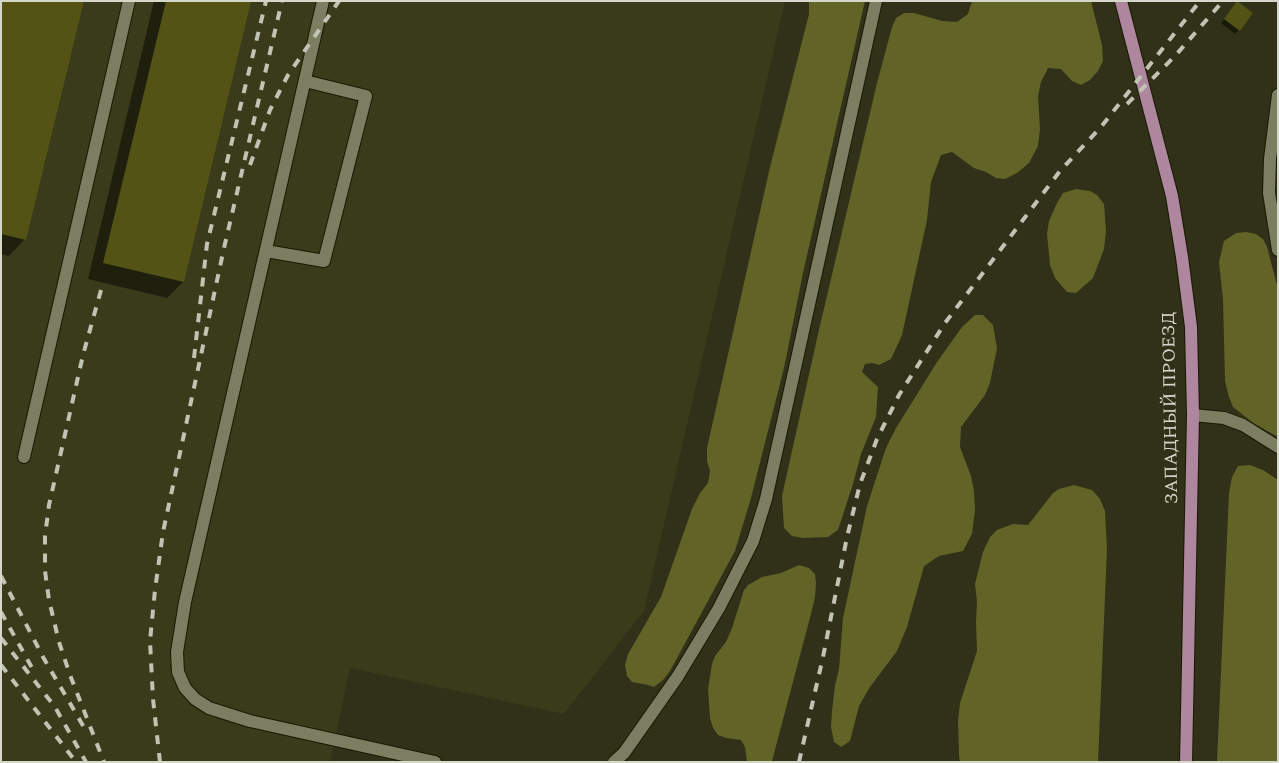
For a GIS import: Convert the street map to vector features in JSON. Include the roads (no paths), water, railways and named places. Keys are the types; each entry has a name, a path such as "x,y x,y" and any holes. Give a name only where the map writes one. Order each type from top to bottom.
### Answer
{"main road":[{"name":"ЗАПАДНЫЙ ПРОЕЗД","path":"1121,1 1145,88 1175,213 1191,327 1194,415 1186,762"}],"lane":[{"path":"24,457 129,1"},
{"path":"323,1 185,602 176,652 178,672 185,688 195,699 209,708 250,722 436,762"},
{"path":"614,762 624,753 678,676 719,608 753,541 766,499 876,1"},
{"path":"266,251 324,261 366,96 305,81"},
{"path":"1278,95 1270,159 1269,193 1278,250"},
{"path":"1194,415 1224,418 1243,425 1278,447"}],"railway":[{"path":"194,358 207,244 266,1"},
{"path":"160,762 153,699 150,641 163,532 224,248 282,1"},
{"path":"250,165 270,110 288,75 339,1"},
{"path":"799,762 860,484 877,439 899,395 945,323 1060,171 1101,127 1200,1"},
{"path":"1127,104 1175,56 1223,1"},
{"path":"101,290 83,355 49,505 45,536 45,571 49,600 59,642 104,762"},
{"path":"1,576 43,657 85,729"},
{"path":"1,612 36,675"},
{"path":"1,638 55,707 86,762"},
{"path":"1,665 76,762"}]}
